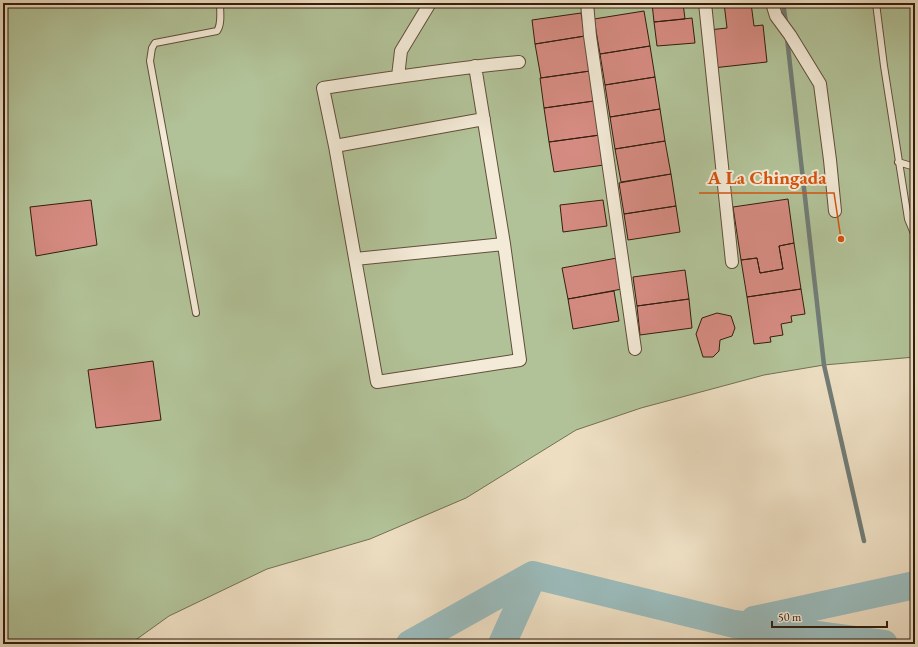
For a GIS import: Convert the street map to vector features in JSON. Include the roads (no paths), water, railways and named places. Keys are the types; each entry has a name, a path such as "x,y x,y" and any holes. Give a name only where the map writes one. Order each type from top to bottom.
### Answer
{"street":[{"path":"398,76 401,51 430,3"},
{"path":"587,3 590,36 635,349"},
{"path":"705,3 732,262"},
{"path":"772,3 776,16 790,35 820,84 835,211"},
{"path":"475,66 504,244 520,360 377,382 324,88 398,76 475,66 519,62"},
{"path":"335,146 484,119"},
{"path":"356,259 504,244"}],"lane":[{"path":"196,313 150,61 152,48 155,43 216,31 219,28 220,21 220,3"},
{"path":"876,3 898,162 908,219 915,236"},
{"path":"898,162 915,167"}],"waterway":[{"path":"783,3 786,23"},
{"path":"787,38 824,365 864,541"},
{"path":"410,644 533,575"},
{"path":"502,644 533,575 734,624 884,644"},
{"path":"754,620 915,585"}],"place":[{"name":"A La Chingada","path":"841,239"}]}
